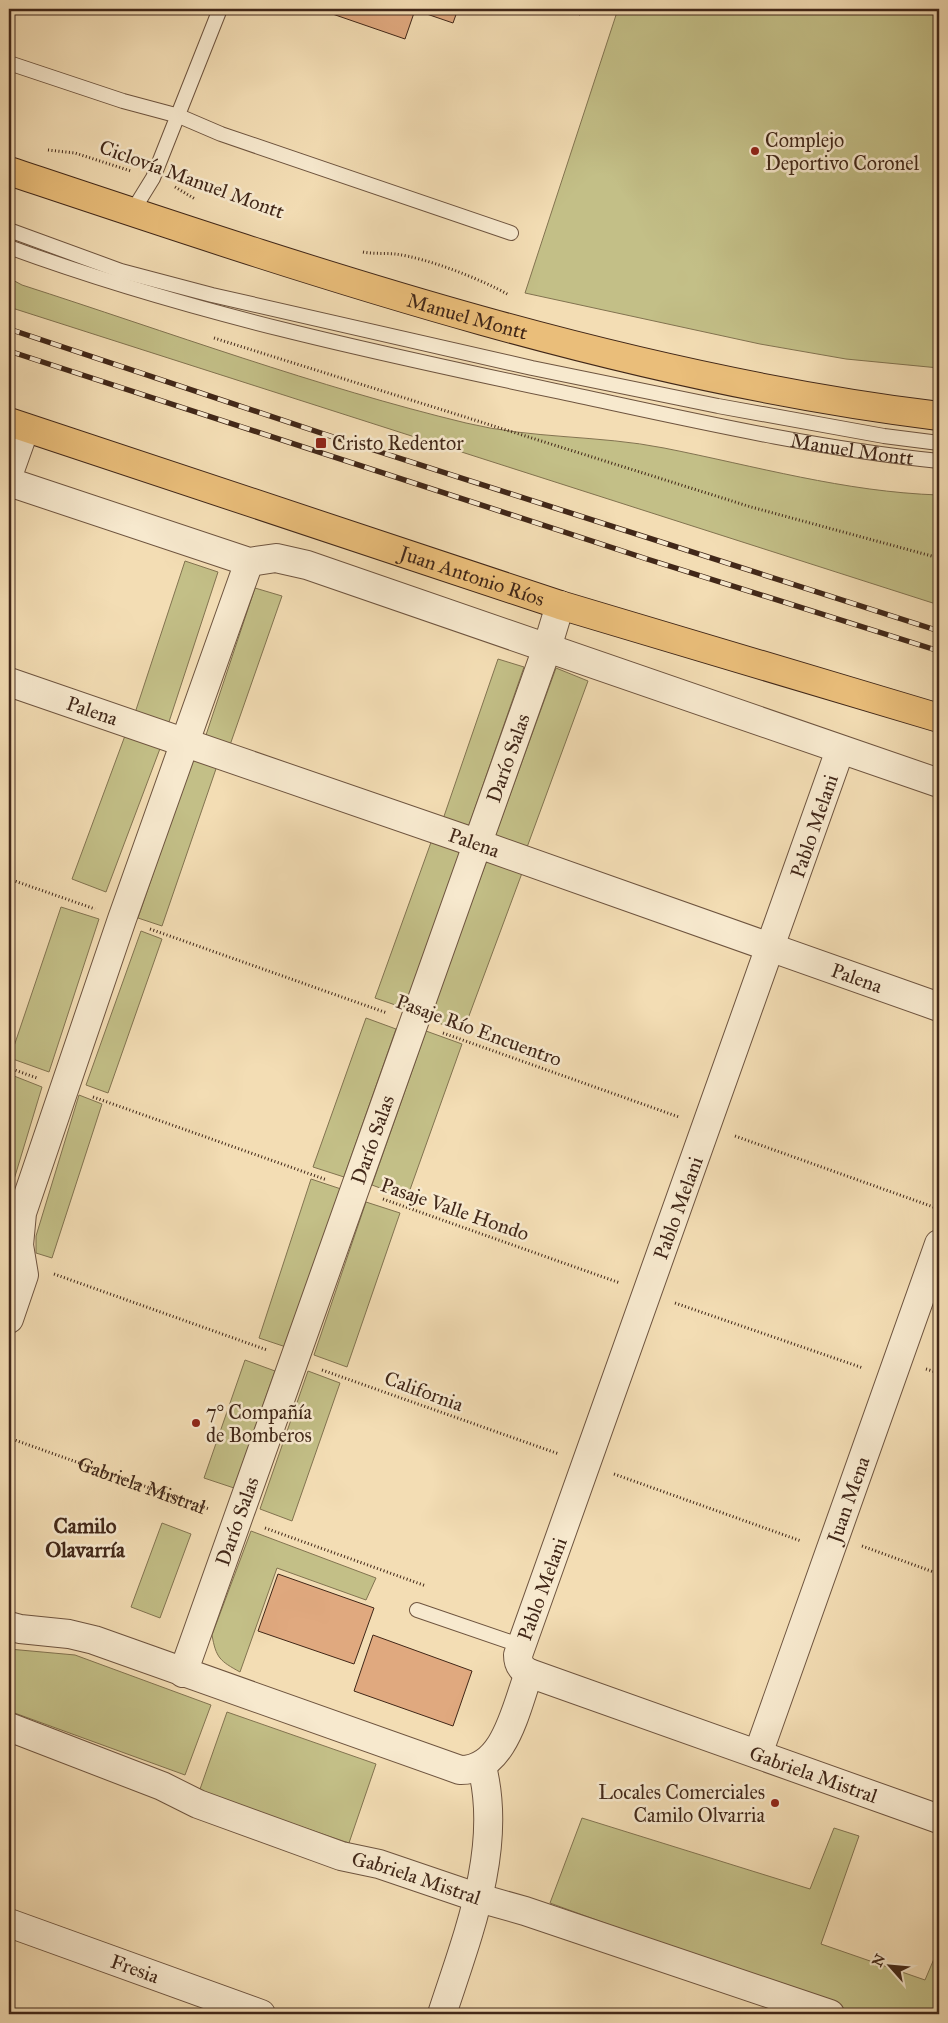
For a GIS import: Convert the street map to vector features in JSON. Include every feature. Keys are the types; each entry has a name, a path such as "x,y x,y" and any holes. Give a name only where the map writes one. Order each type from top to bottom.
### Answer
{"main road":[{"name":"Manuel Montt","path":"9,171 305,267 578,346 799,394 939,416"},
{"name":"Juan Antonio Ríos","path":"17,425 560,605 939,718"}],"street":[{"path":"9,473 17,425"},
{"path":"9,482 249,562 276,558 306,565 939,783"},
{"path":"9,1319 24,1275 20,1245 22,1213 183,742 249,562"},
{"name":"Darío Salas","path":"183,1673 476,843 547,648 560,605"},
{"name":"Palena","path":"9,682 476,843 939,1007"},
{"name":"Pablo Melani","path":"482,1766 500,1748 524,1661 586,1464 840,750"},
{"name":"Juan Mena","path":"758,1754 939,1244"},
{"path":"9,1626 69,1634 94,1640 453,1768 467,1770 482,1766 488,1801 482,1887 442,2014"},
{"name":"Gabriela Mistral","path":"524,1661 758,1754 939,1819"},
{"name":"Gabriela Mistral","path":"9,1727 162,1786 198,1804 341,1856 379,1864 479,1898 534,1914 830,2014"},
{"name":"Fresia","path":"9,1923 261,2014"}],"lane":[{"path":"132,212 153,178 220,9"},
{"path":"9,63 123,102 179,116 221,134 511,233"},
{"name":"Manuel Montt","path":"9,230 121,271 212,295 671,397 812,424 939,443"},
{"name":"Manuel Montt","path":"9,247 202,308 498,379 774,436 939,460"},
{"path":"418,1610 524,1661"}],"path":[{"name":"Ciclovía Manuel Montt","path":"44,150 75,153 153,178 198,201"},
{"path":"359,251 396,254 422,261"},
{"path":"210,337 751,507 939,558"},
{"name":"Pasaje Río Encuentro","path":"9,879 939,1209"},
{"name":"Pasaje Valle Hondo","path":"9,1068 892,1379"},
{"name":"California","path":"24,1264 586,1464 833,1544 939,1574"},
{"name":"Gabriela Mistral","path":"9,1438 428,1587"}],"shaded area":[{"name":"Complejo Deportivo Coronel","path":"618,9 939,9 939,368 846,359 760,344 525,293"},
{"path":"9,278 22,285 299,376 410,409 466,423 515,432 639,444 835,484 904,493 939,495 939,605 9,307"},
{"path":"185,561 218,572 166,731 133,719"},
{"path":"255,588 282,596 230,745 206,735"},
{"path":"498,659 524,667 466,834 441,825"},
{"path":"556,668 588,681 526,850 494,839"},
{"path":"126,733 161,746 106,892 72,879"},
{"path":"194,754 218,763 162,926 138,918"},
{"path":"434,834 466,846 407,1009 375,998"},
{"path":"490,852 525,865 463,1032 428,1019"},
{"path":"61,907 99,919 49,1072 10,1058"},
{"path":"141,931 162,939 108,1093 86,1085"},
{"path":"366,1018 396,1029 344,1177 313,1167"},
{"path":"426,1031 462,1044 407,1198 372,1185"},
{"path":"9,1074 42,1087 9,1196"},
{"path":"79,1095 102,1104 52,1258 36,1253 36,1236"},
{"path":"311,1179 341,1189 289,1348 259,1338"},
{"path":"366,1202 400,1213 347,1367 314,1355"},
{"path":"245,1360 275,1371 234,1488 204,1478"},
{"path":"308,1371 340,1383 292,1521 260,1509"},
{"path":"162,1523 191,1534 160,1618 131,1607"},
{"path":"251,1531 376,1578 366,1600 277,1568 240,1672 223,1662 217,1654 212,1635"},
{"path":"9,1649 75,1655 211,1705 185,1775 9,1711"},
{"path":"227,1712 376,1764 349,1843 199,1792"},
{"path":"582,1818 810,1889 834,1828 859,1836 821,1944 925,1980 939,1947 939,2014 854,2014 550,1903"}],"building":[{"path":"318,9 458,9 453,23 415,10 405,39"},
{"path":"562,9 582,9 580,15"},
{"path":"278,1574 374,1608 354,1664 258,1631"},
{"path":"373,1635 472,1671 453,1726 354,1691"}],"railway":[{"path":"9,329 324,434 939,631"},
{"path":"9,351 647,559 939,651"}],"place":[{"name":"Complejo Deportivo Coronel","path":"755,151"},
{"name":"Cristo Redentor","path":"321,443"},
{"name":"7° Compañía de Bomberos","path":"196,1423"},
{"name":"Locales Comerciales Camilo Olvarria","path":"775,1803"}],"district":[{"name":"Camilo Olavarría","path":"85,1538"}]}
